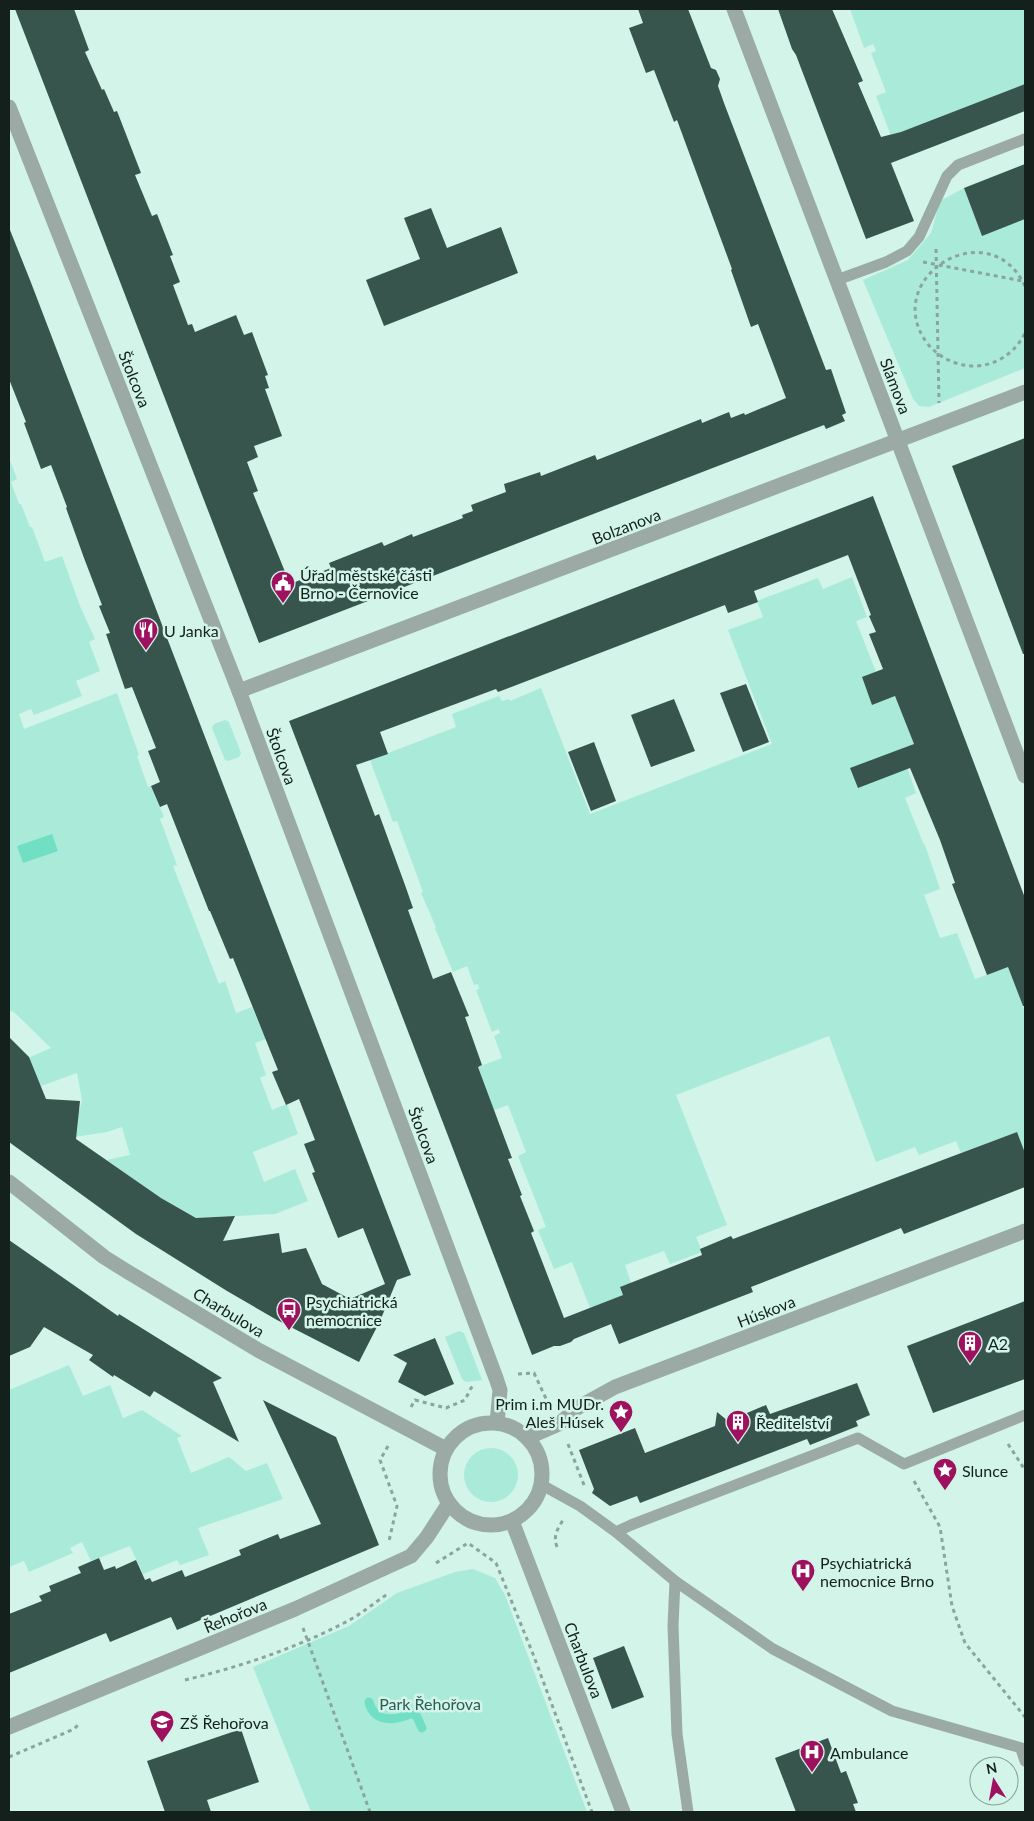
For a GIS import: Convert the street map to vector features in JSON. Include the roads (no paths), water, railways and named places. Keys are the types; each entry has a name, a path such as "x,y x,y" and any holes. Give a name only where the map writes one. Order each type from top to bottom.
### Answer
{"street":[{"name":"Slámova","path":"734,9 1025,776"},
{"name":"Štolcova","path":"9,107 239,691 500,1390 497,1423"},
{"name":"Bolzanova","path":"239,691 898,442 1025,392"},
{"name":"Charbulova","path":"9,1182 104,1257 128,1272 258,1350 446,1449"},
{"name":"Húskova","path":"527,1438 559,1424 577,1408 615,1387 1025,1231"},
{"path":"497,1423 513,1428 527,1438 535,1448 540,1460 542,1485 537,1497 526,1511 512,1521 499,1525 484,1524 471,1520 459,1513 449,1503 443,1489 442,1460 446,1449 458,1436 469,1428 497,1423"},
{"name":"Řehořova","path":"9,1727 296,1609 411,1556 427,1537 449,1503"},
{"name":"Charbulova","path":"512,1521 623,1812"}],"lane":[{"path":"836,280 899,257 919,237 947,176 952,170 958,165 1025,139"},
{"path":"616,1532 858,1438 904,1464 1025,1415"},
{"path":"542,1485 580,1506 616,1532 675,1581 773,1649 892,1711 1023,1749 1025,1761"},
{"path":"675,1581 673,1626 677,1734 688,1812"}],"waterway":[{"path":"369,1702 372,1709 381,1717 393,1719 412,1713 417,1717 422,1728"}],"place":[{"name":"Úřad městské části Brno - Černovice","path":"283,604"},
{"name":"U Janka","path":"146,651"},
{"name":"Psychiatrická nemocnice","path":"289,1331"},
{"name":"A2","path":"970,1364"},
{"name":"Prim i.m MUDr. Aleš Húsek","path":"621,1433"},
{"name":"Ředitelství","path":"738,1443"},
{"name":"Slunce","path":"945,1491"},
{"name":"Psychiatrická nemocnice Brno","path":"803,1592"},
{"name":"ZŠ Řehořova","path":"162,1743"},
{"name":"Ambulance","path":"812,1773"}],"park label":[{"name":"Park Řehořova","path":"430,1703"}]}
